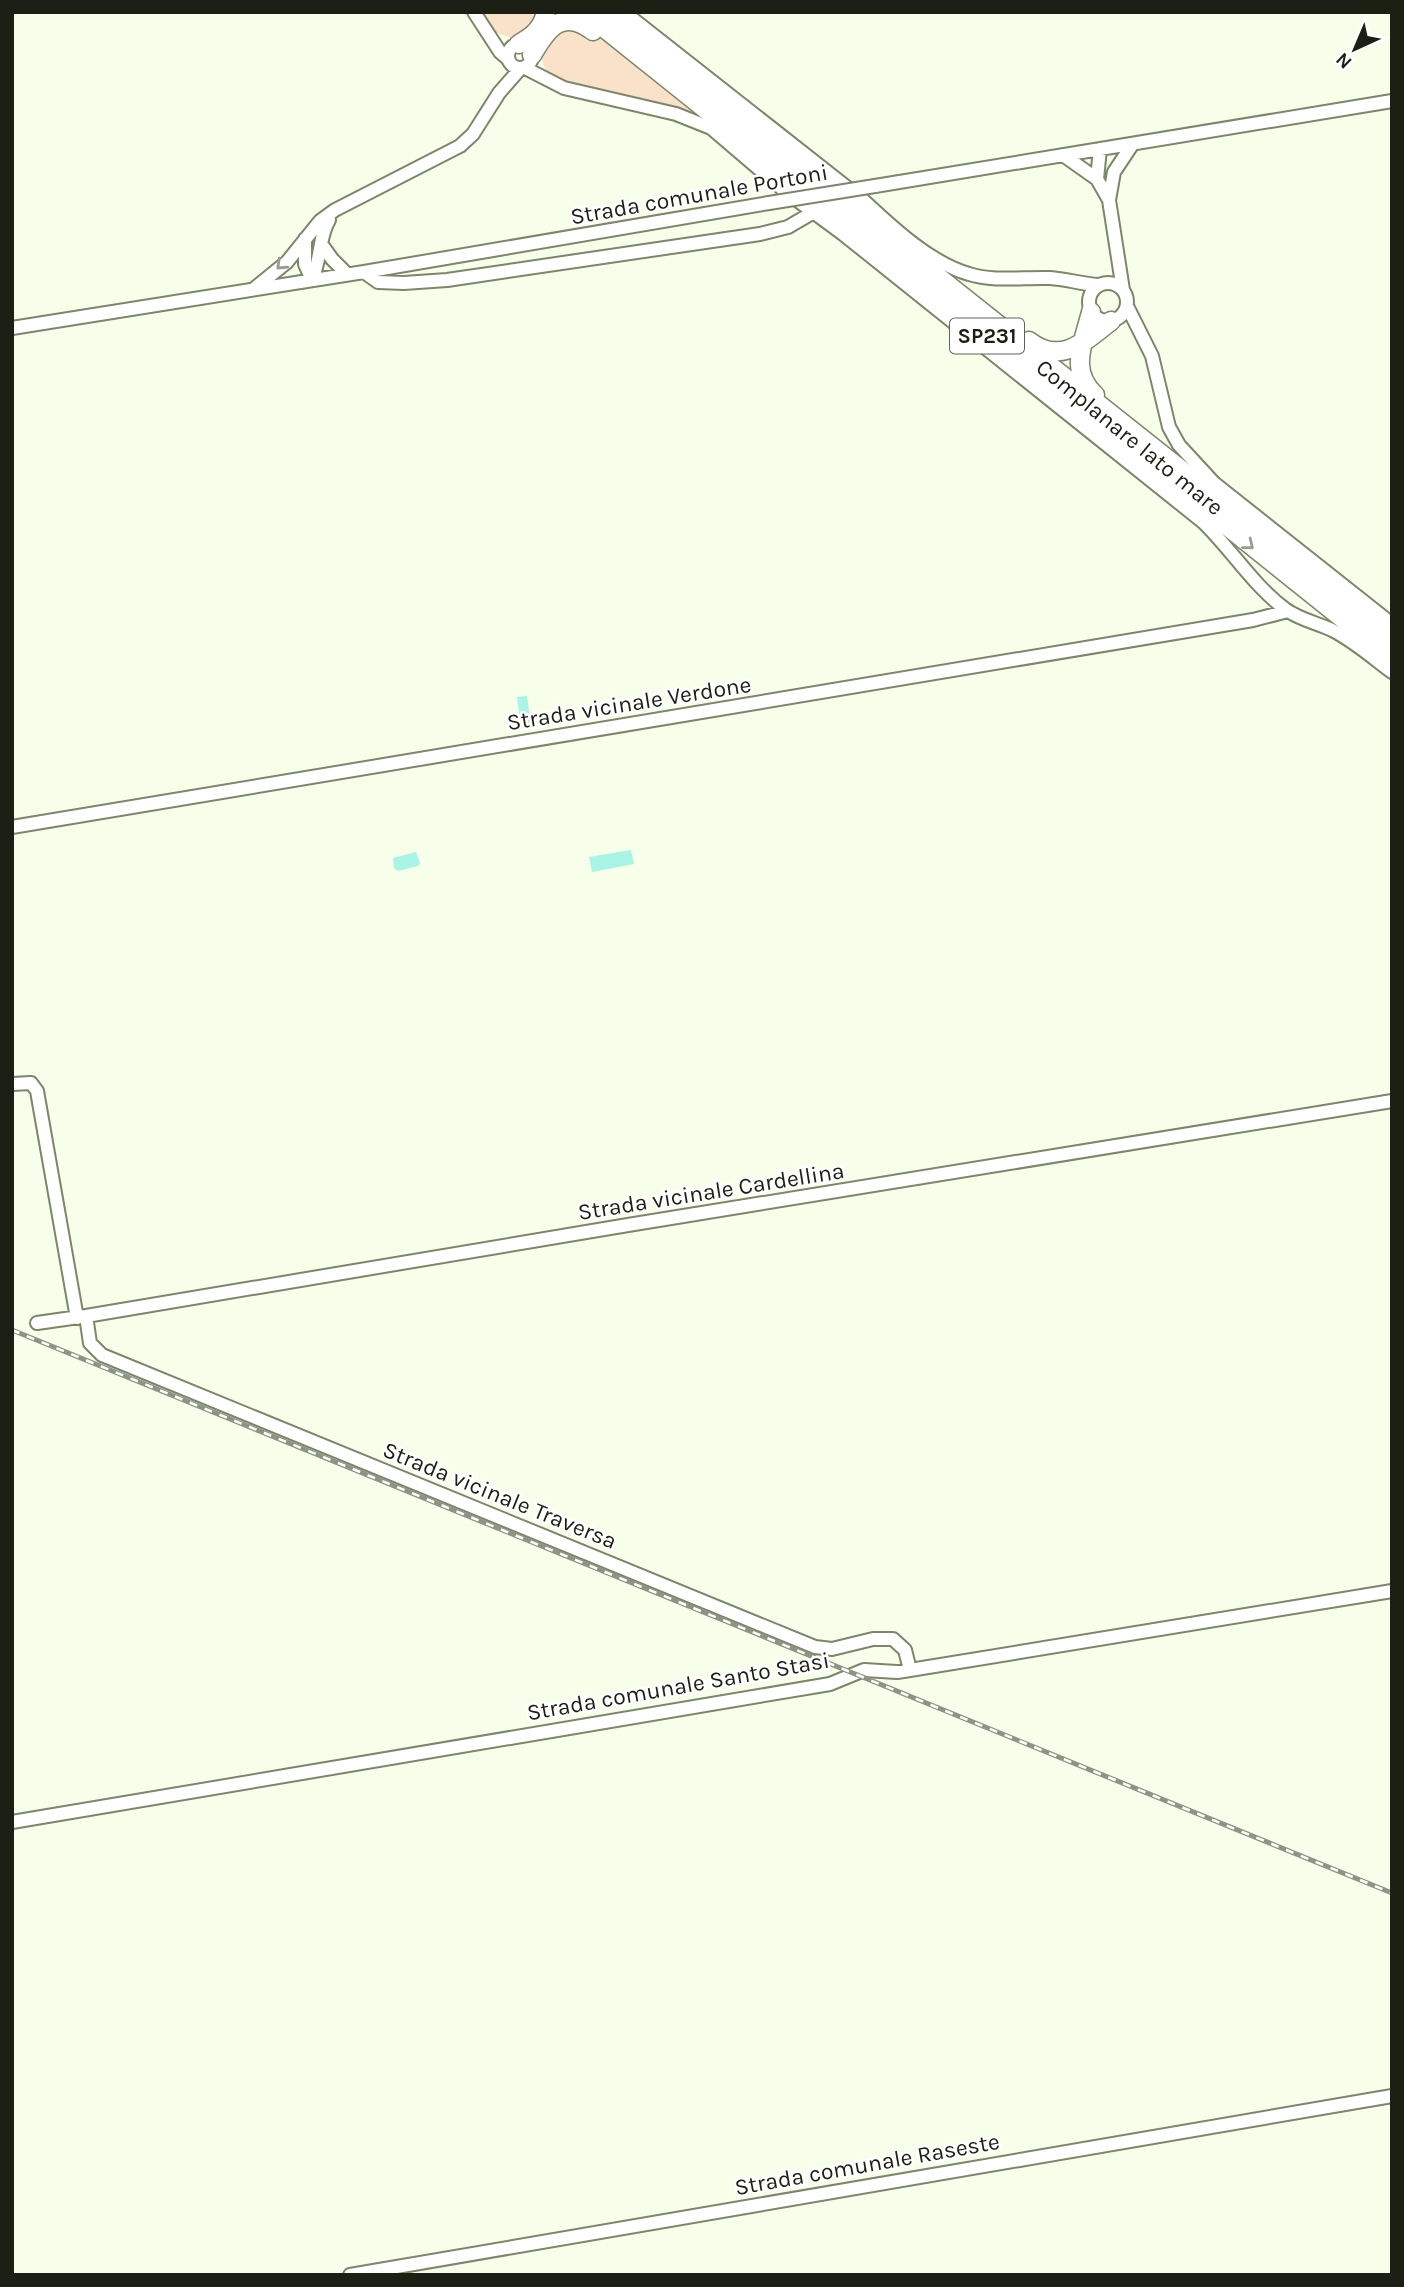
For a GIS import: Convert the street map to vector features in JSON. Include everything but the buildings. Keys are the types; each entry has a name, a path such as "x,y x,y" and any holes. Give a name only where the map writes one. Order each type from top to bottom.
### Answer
{"highway":[{"path":"520,57 541,27 546,12"},
{"name":"SP231","path":"584,12 1392,658"},
{"name":"SP231","path":"604,12 1392,637"},
{"path":"520,57 547,30 559,22 571,20 581,22 636,63 659,72"},
{"path":"956,292 995,315 1043,350 1064,352 1084,342 1112,321"},
{"path":"1090,307 1079,365 1084,383 1165,458"}],"street":[{"name":"Complanare lato mare","path":"474,12 487,32 548,81 564,88 676,114 717,132 812,213 853,242 1203,522 1270,597 1288,611 1355,643 1392,673"},
{"path":"624,12 863,200 894,228 942,262 978,276 1116,284 1123,290"},
{"path":"255,288 286,261 320,221 335,210 460,146 473,134 520,57"},
{"name":"Strada comunale Portoni","path":"12,328 1392,101"},
{"path":"1132,145 1114,172 1109,200 1117,252 1127,306 1152,356 1169,427 1179,446 1214,482 1392,624"},
{"path":"1100,149 1114,172"},
{"path":"1097,179 1100,149"},
{"path":"1063,155 1097,179 1109,200"},
{"path":"312,280 318,266 322,231 335,210"},
{"path":"364,272 379,282 404,283 488,275 760,234 788,227 812,213"},
{"path":"305,239 305,264 312,280"},
{"path":"322,245 347,274"},
{"path":"1090,307 1091,292 1100,284 1117,252"},
{"path":"1070,282 1100,319 1112,321 1140,336"},
{"path":"1112,321 1122,315 1127,306"},
{"path":"1253,620 1270,597"},
{"name":"Strada vicinale Verdone","path":"12,827 1253,620 1288,611"},
{"name":"Strada vicinale Traversa","path":"12,1084 31,1083 37,1091 81,1317 90,1343 102,1355 815,1647 832,1649 873,1639 893,1639 905,1650 910,1670"},
{"name":"Strada vicinale Cardellina","path":"37,1323 1392,1101"},
{"name":"Strada comunale Santo Stasi","path":"12,1822 830,1684 864,1670 910,1670 1392,1591"},
{"name":"Strada comunale Raseste","path":"350,2275 1392,2096"}],"shaded area":[{"path":"481,12 540,12 537,21 514,38 494,30"},
{"path":"562,25 589,30 713,123 566,85 556,79 546,70 541,56"}],"water":[{"path":"527,696 531,726 521,727 517,697"},
{"path":"631,850 634,864 592,872 589,857"},
{"path":"416,852 420,863 418,866 398,871 394,868 393,858"}],"railway":[{"path":"12,1330 1392,1893"}]}
